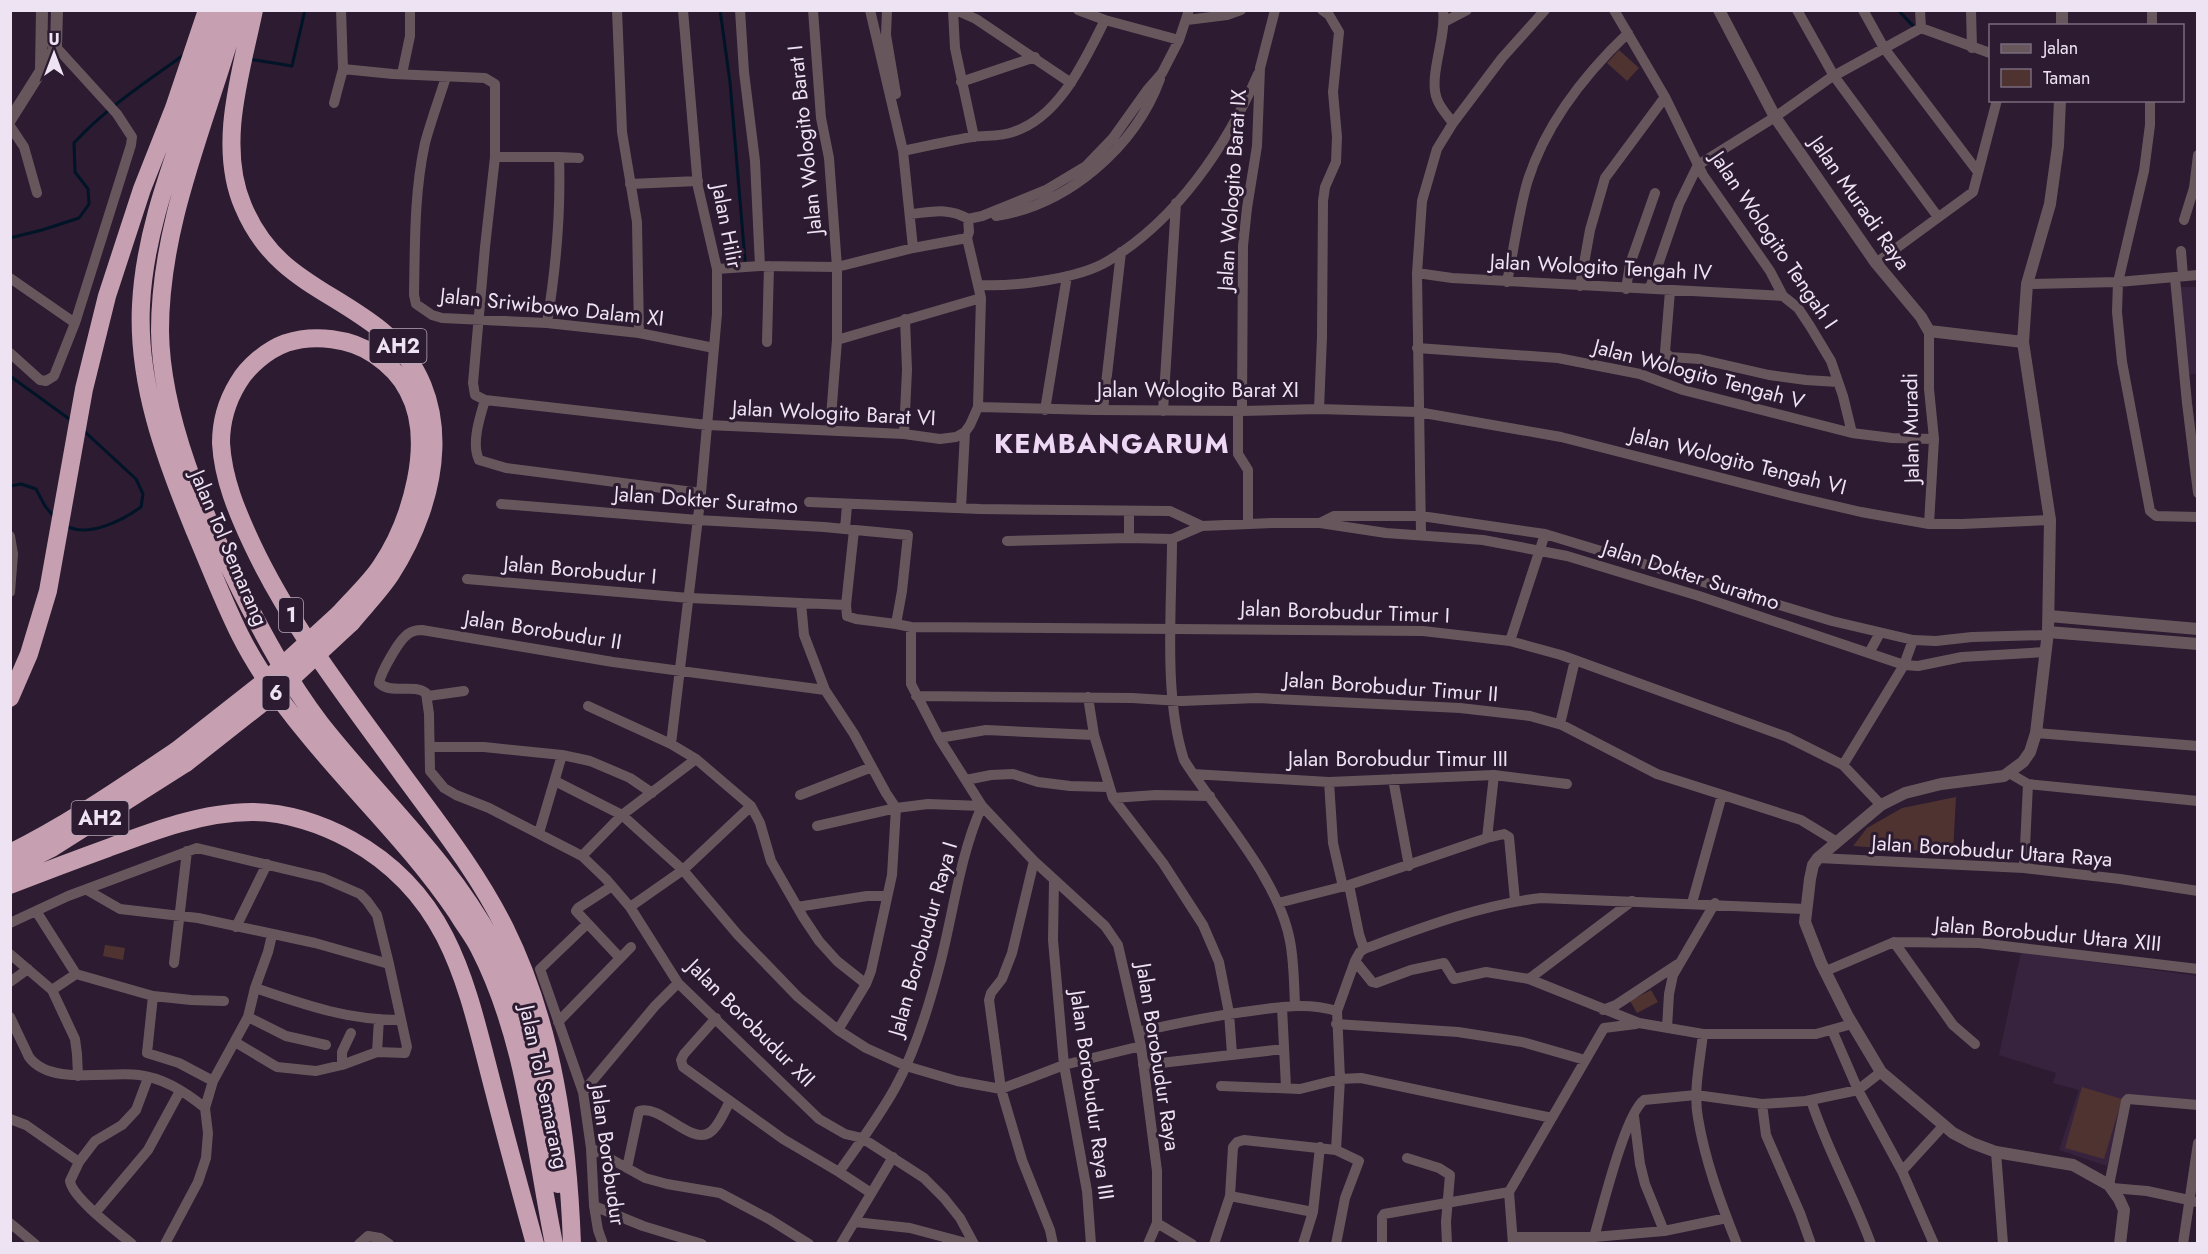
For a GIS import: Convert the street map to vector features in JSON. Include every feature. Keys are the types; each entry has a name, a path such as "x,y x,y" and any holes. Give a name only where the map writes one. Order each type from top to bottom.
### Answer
{"highway":[{"name":"AH2","path":"254,10 228,19 234,110 231,148 235,178 243,205 254,228 270,250 305,282 381,330 404,352 418,373 430,407 434,450 427,495 412,537 390,575 345,618"},
{"name":"Jalan Tol Semarang","path":"228,19 202,99 168,245 161,298 160,334 163,365 185,458 215,538 285,673 320,723 447,872 492,941 519,1000 538,1074 571,1244"},
{"path":"10,698 28,654 48,591 84,389 107,296 142,189 174,108 228,19"},
{"name":"Jalan Tol Semarang","path":"202,99 167,179 146,253 141,307 142,339 143,360 153,410 177,487 241,637 291,713 435,880 478,946 504,1005 522,1074 554,1244"},
{"name":"1","path":"10,853 40,838 106,797 181,757 269,678 345,618 381,568 399,531 415,488 420,449 416,412 408,390 394,370 371,353 345,342 313,338 286,343 263,355 241,377 228,401 221,439 224,467 236,511 265,572 298,627 478,879 506,929 532,992 552,1059 570,1180 571,1244"},
{"name":"AH2","path":"10,869 52,848 181,757"},
{"path":"10,885 170,826 252,812 294,818 335,831 369,850 396,870 425,902 440,924 459,965 535,1244"}],"street":[{"path":"41,71 42,10"},
{"path":"10,120 56,47 57,10"},
{"path":"334,103 342,69 340,10"},
{"path":"402,74 410,36 410,10"},
{"path":"617,10 622,132 637,222 639,333"},
{"name":"Jalan Hilir","path":"682,10 698,181 717,269 714,348 698,520"},
{"path":"740,10 744,72 755,161 764,266 767,342"},
{"name":"Jalan Wologito Barat I","path":"813,10 821,118 829,158 837,267 837,340 831,430"},
{"path":"870,10 903,151"},
{"path":"887,10 886,35 903,151 913,248"},
{"path":"974,137 955,48 954,10 976,19 1071,83"},
{"path":"1078,10 1105,20 1179,40"},
{"path":"910,214 943,210 958,212 968,219 1020,211 1051,200 1095,170 1119,145 1150,105 1188,15 1227,15 1241,10"},
{"name":"Jalan Wologito Barat IX","path":"1248,524 1248,470 1238,454 1243,246 1246,208 1257,147 1260,68 1275,10"},
{"path":"1319,409 1323,201 1325,187 1336,162 1337,136 1333,92 1339,32 1329,15 1322,10"},
{"path":"1453,123 1437,100 1435,88 1444,16 1467,10"},
{"path":"1421,535 1417,273 1422,201 1437,148 1453,123 1502,58 1545,10"},
{"name":"Jalan Wologito Tengah I","path":"1614,10 1665,97 1703,176 1770,271 1783,296 1798,308 1830,361 1852,433"},
{"name":"Jalan Muradi Raya","path":"1719,10 1775,117 1876,263 1921,317 1929,332"},
{"path":"1797,10 1834,76 1938,217"},
{"path":"1863,10 1884,48 1978,172"},
{"path":"1920,10 1920,28"},
{"path":"1971,10 1972,48"},
{"path":"903,151 974,137 1010,134 1040,118 1071,83 1105,20"},
{"path":"1650,288 1679,204 1698,165 1775,117 1834,76 1920,28"},
{"path":"1920,28 1989,53"},
{"path":"1507,282 1527,184 1538,153 1557,118 1597,62 1628,33"},
{"path":"10,353 40,380 54,376 75,323 132,137 103,98 56,47 43,38"},
{"path":"962,82 1035,57"},
{"path":"978,285 1036,282 1067,276 1107,262 1158,225 1207,166 1242,111 1260,68"},
{"path":"342,69 485,78 495,84 495,157 473,390 477,398 485,400 479,419 476,447 479,460 506,468 701,493"},
{"name":"Jalan Sriwibowo Dalam XI","path":"446,77 426,142 420,171 414,295 422,310 442,318 547,323 639,333 714,348"},
{"path":"1580,286 1590,230 1605,178 1665,97"},
{"path":"1876,263 1973,192 1996,102"},
{"path":"2060,102 2058,147 2050,204 2027,285 2023,342 2050,520 2048,633 2036,733 2027,757 2004,776 1932,786 1905,793 1881,805 1818,858 1813,865 1809,879 1805,922 1852,1024 1881,1072 1953,1133 1996,1152 2073,1165 2111,1187 2193,1200"},
{"path":"2150,102 2150,125 2144,171 2118,282 2117,312 2122,362 2150,511 2156,516 2198,517"},
{"path":"10,126 24,147 37,193"},
{"path":"2184,220 2194,188 2198,155"},
{"path":"495,157 579,158"},
{"path":"547,323 555,269 560,157"},
{"path":"630,183 698,181"},
{"path":"1626,289 1633,255 1655,194"},
{"path":"1163,411 1176,203"},
{"path":"968,219 967,238 981,298 978,406"},
{"path":"717,269 764,266 837,267 913,248 967,238"},
{"path":"2181,251 2179,277 2192,403 2198,493"},
{"path":"1103,410 1121,252"},
{"name":"Jalan Wologito Tengah IV","path":"1417,273 1507,282 1783,296"},
{"path":"2027,285 2118,282 2198,275"},
{"path":"1045,410 1067,276"},
{"path":"10,278 75,323"},
{"path":"1670,291 1665,352 1670,357 1698,359 1797,379 1838,382"},
{"path":"837,340 981,298"},
{"path":"904,434 907,370 905,319"},
{"path":"1929,332 2023,342"},
{"name":"Jalan Muradi","path":"1929,332 1929,389 1934,439 1929,524"},
{"name":"Jalan Wologito Tengah V","path":"1417,348 1558,358 1640,374 1683,390 1852,433 1892,438 1934,439"},
{"name":"Jalan Wologito Barat VI","path":"485,400 707,425 904,434 940,439 956,437 965,432 978,406"},
{"name":"Jalan Wologito Barat XI","path":"978,406 1045,410 1319,409 1418,412"},
{"name":"Jalan Wologito Tengah VI","path":"1418,412 1561,437 1792,496 1861,512 1929,524 2050,520"},
{"path":"961,508 965,432"},
{"name":"Jalan Dokter Suratmo","path":"809,502 961,508 1170,511 1202,526"},
{"name":"Jalan Dokter Suratmo","path":"501,504 904,534 908,536 896,624"},
{"path":"846,605 850,530 847,505"},
{"path":"1129,510 1129,538"},
{"name":"Jalan Dokter Suratmo","path":"1320,523 1334,516 1421,516 1545,534 1832,621 1913,640 1936,641 2048,633 2198,644"},
{"path":"671,744 698,520"},
{"name":"Jalan Dokter Suratmo","path":"1007,541 1172,539 1202,526 1320,523 1386,533 1483,540 1567,556 1904,664 1918,666 1962,657 2046,652"},
{"path":"1509,641 1545,534"},
{"path":"10,536 13,554 10,592"},
{"path":"1172,539 1172,700 1179,744 1184,760 1248,850 1278,903 1290,940 1295,1005"},
{"name":"Jalan Borobudur I","path":"467,579 689,598 846,605"},
{"path":"1737,609 1742,593"},
{"path":"801,603 804,635 825,690 854,734 896,808 892,875 871,971 866,984 838,1030"},
{"name":"Jalan Borobudur Timur I","path":"846,605 847,616 852,619 911,627 1423,630 1509,641 1575,660 1787,737 1843,765 1881,805"},
{"path":"2049,616 2198,629"},
{"name":"Jalan Borobudur Raya","path":"911,627 911,684 939,738 982,806 1034,861 1105,926 1118,945 1141,1046 1156,1171 1157,1223 1148,1244"},
{"name":"Jalan Borobudur II","path":"428,696 424,690 388,688 379,683 384,669 403,639 409,633 422,630 603,660 825,690"},
{"path":"1869,652 1880,633"},
{"path":"1960,638 1962,657"},
{"path":"1843,765 1904,664 1913,640"},
{"path":"1560,724 1575,660"},
{"path":"464,691 428,696 430,747 484,747 562,755 609,768 630,778 652,793"},
{"name":"Jalan Borobudur Timur II","path":"916,696 1172,700 1257,698 1460,708 1530,716 1560,724 1658,774 1801,820 1837,842"},
{"path":"1088,697 1094,735 1113,798 1163,863 1203,925 1219,962 1229,1013 1232,1054"},
{"path":"588,706 671,744 696,759 751,806 760,823 771,861 797,907 819,941 837,961 866,984"},
{"path":"939,738 986,730 1094,735"},
{"path":"2036,733 2198,746"},
{"name":"Jalan Borobudur XII","path":"430,747 430,771 444,788 489,808 582,856 630,907 678,983 819,1119 845,1134 862,1138 924,1178 960,1218 972,1244"},
{"path":"539,833 562,755"},
{"path":"582,856 622,816 696,759"},
{"path":"800,795 872,767"},
{"path":"2009,773 2028,783 2198,801"},
{"path":"966,780 1013,774 1038,782 1108,787"},
{"name":"Jalan Borobudur Timur III","path":"1193,774 1329,782 1494,775 1567,784"},
{"path":"1487,838 1494,775"},
{"path":"1393,779 1409,866"},
{"path":"555,781 622,816 683,870 738,935 798,997 838,1030 866,1048 906,1066 957,1081 1001,1089 1064,1065 1141,1046"},
{"path":"1329,782 1333,843 1364,949"},
{"path":"2024,868 2028,783"},
{"path":"1113,798 1156,795 1210,796"},
{"path":"1692,903 1722,795"},
{"path":"817,826 896,808 927,804 982,806"},
{"path":"630,907 683,870 751,806"},
{"name":"Jalan Borobudur Raya I","path":"839,1172 894,1089 906,1066 941,960 956,893 982,806"},
{"path":"1278,903 1346,886 1504,834 1509,837 1515,901"},
{"path":"10,923 68,896 197,848 334,881 360,894 377,915 407,1047 405,1053 377,1052 342,1065 316,1071 277,1067 237,1038"},
{"path":"174,963 187,851"},
{"name":"Jalan Borobudur Utara Raya","path":"1818,858 2024,868 2198,891"},
{"path":"1034,861 1012,953 1002,979 991,993 989,1000 1001,1089 1022,1160 1050,1230 1053,1244"},
{"path":"236,927 267,864"},
{"name":"Jalan Borobudur Raya III","path":"1054,880 1053,940 1064,1065 1087,1191 1091,1244"},
{"path":"612,886 576,910 620,958"},
{"path":"87,890 120,909 179,916 315,943 389,964"},
{"path":"797,907 867,896 887,896"},
{"path":"1336,1150 1340,1079 1337,1011 1355,961 1364,949 1472,913 1515,901 1541,898 1715,903 1805,909"},
{"path":"1529,979 1632,901"},
{"path":"1667,1028 1669,994 1673,975 1715,903"},
{"path":"36,911 76,974 153,996 224,1001"},
{"name":"Jalan Borobudur","path":"587,924 540,969 583,1092 591,1148 594,1206 603,1244"},
{"path":"165,1244 198,1182 206,1158 208,1133 205,1108 213,1081 248,1017 272,935"},
{"path":"1894,942 1953,1025 1975,1044"},
{"name":"Jalan Borobudur Utara XIII","path":"1826,971 1894,942 1979,943 2198,969"},
{"path":"558,1022 631,947"},
{"path":"10,954 52,990 75,1039 78,1076"},
{"path":"1355,961 1374,983 1411,970 1444,963 1454,979 1486,972 1529,979 1589,1005 1639,1023 1703,1034 1816,1034 1852,1024"},
{"path":"1603,1010 1616,1005 1681,962"},
{"path":"10,982 28,969"},
{"path":"52,990 76,974"},
{"path":"583,1092 655,1006 678,983"},
{"path":"255,988 328,1012 401,1020"},
{"path":"153,996 147,1053 179,1063 213,1081"},
{"path":"1138,1032 1204,1016 1295,1005 1321,1006 1337,1011"},
{"path":"1589,1005 1604,1028"},
{"path":"1282,1007 1286,1087"},
{"path":"10,1017 32,1062 63,1074 78,1076 110,1074 142,1076 190,1096 205,1108"},
{"path":"248,1017 286,1036 326,1045"},
{"path":"716,1018 684,1054 682,1067 783,1139 839,1172 870,1194"},
{"path":"377,1052 379,1019"},
{"path":"1604,1028 1639,1023"},
{"path":"1336,1024 1458,1032 1522,1041 1585,1060"},
{"path":"1604,1028 1509,1192 1513,1240 1594,1237 1664,1231 1727,1218"},
{"path":"1832,1030 1858,1090 1902,1171 1931,1243"},
{"path":"342,1065 342,1052 351,1033"},
{"path":"1703,1034 1696,1095 1700,1127 1710,1167 1737,1244"},
{"path":"1143,1065 1284,1049"},
{"path":"1594,1237 1613,1170 1639,1104 1651,1098 1696,1095 1762,1104 1811,1100 1858,1090 1881,1072"},
{"path":"132,1244 95,1213 70,1185 79,1161 95,1141 122,1125 136,1110 148,1078"},
{"path":"1221,1086 1307,1088 1340,1079 1361,1078 1552,1118"},
{"path":"95,1213 148,1150 180,1091"},
{"path":"2120,1244 2124,1210 2111,1187 2126,1101 2128,1099 2198,1105"},
{"path":"1811,1100 1822,1134 1857,1205 1871,1244"},
{"path":"627,1168 639,1111 651,1110 676,1125 703,1134 709,1133 714,1128 730,1101"},
{"path":"1762,1104 1766,1135 1811,1244"},
{"path":"1634,1112 1640,1164 1645,1184 1664,1231"},
{"path":"10,1119 26,1125 79,1161"},
{"path":"1902,1171 1944,1125"},
{"path":"1214,1244 1230,1196 1233,1147 1244,1140 1320,1147 1336,1150 1359,1161 1345,1198 1336,1244"},
{"path":"2183,1244 2193,1200 2198,1143"},
{"path":"1303,1244 1313,1212 1320,1147"},
{"path":"591,1148 645,1178 720,1194 770,1219 809,1244"},
{"path":"1996,1152 2003,1244"},
{"path":"841,1244 892,1157"},
{"path":"1407,1158 1439,1168 1450,1175 1447,1244"},
{"path":"1382,1244 1384,1214 1509,1192"},
{"path":"1230,1196 1313,1212"},
{"path":"594,1206 643,1226 702,1244"},
{"path":"855,1222 910,1228 972,1244"},
{"path":"10,1223 29,1242"},
{"path":"1157,1223 1192,1244"},
{"path":"359,1244 368,1236 380,1238 389,1244"}],"shaded area":[{"path":"2180,287 2197,287 2197,374 2186,374"},
{"path":"2021,952 2197,976 2197,1101 2126,1095 2107,1166 2059,1150 2079,1090 2053,1083 2056,1073 1999,1055"}],"green space":[{"path":"1619,50 1639,68 1627,81 1607,63"},
{"path":"1956,797 1953,853 1853,846 1867,828 1902,808"},
{"path":"105,945 125,948 123,960 103,956"},
{"path":"1651,990 1658,1002 1637,1013 1630,1001"},
{"path":"2082,1087 2122,1099 2104,1159 2065,1148"}],"waterway":[{"path":"249,59 292,66 305,10"},
{"path":"720,10 730,82 745,260"},
{"path":"1898,10 1916,29"},
{"path":"10,238 79,218 89,204 88,189 75,172 74,143 113,107 185,54"},
{"path":"10,376 72,421"},
{"path":"65,525 74,529 94,529 115,522 141,507 143,494 136,479 84,431"},
{"path":"10,486 21,484 36,489 55,518"}],"district":[{"name":"KEMBANGARUM","path":"1112,444"}]}
